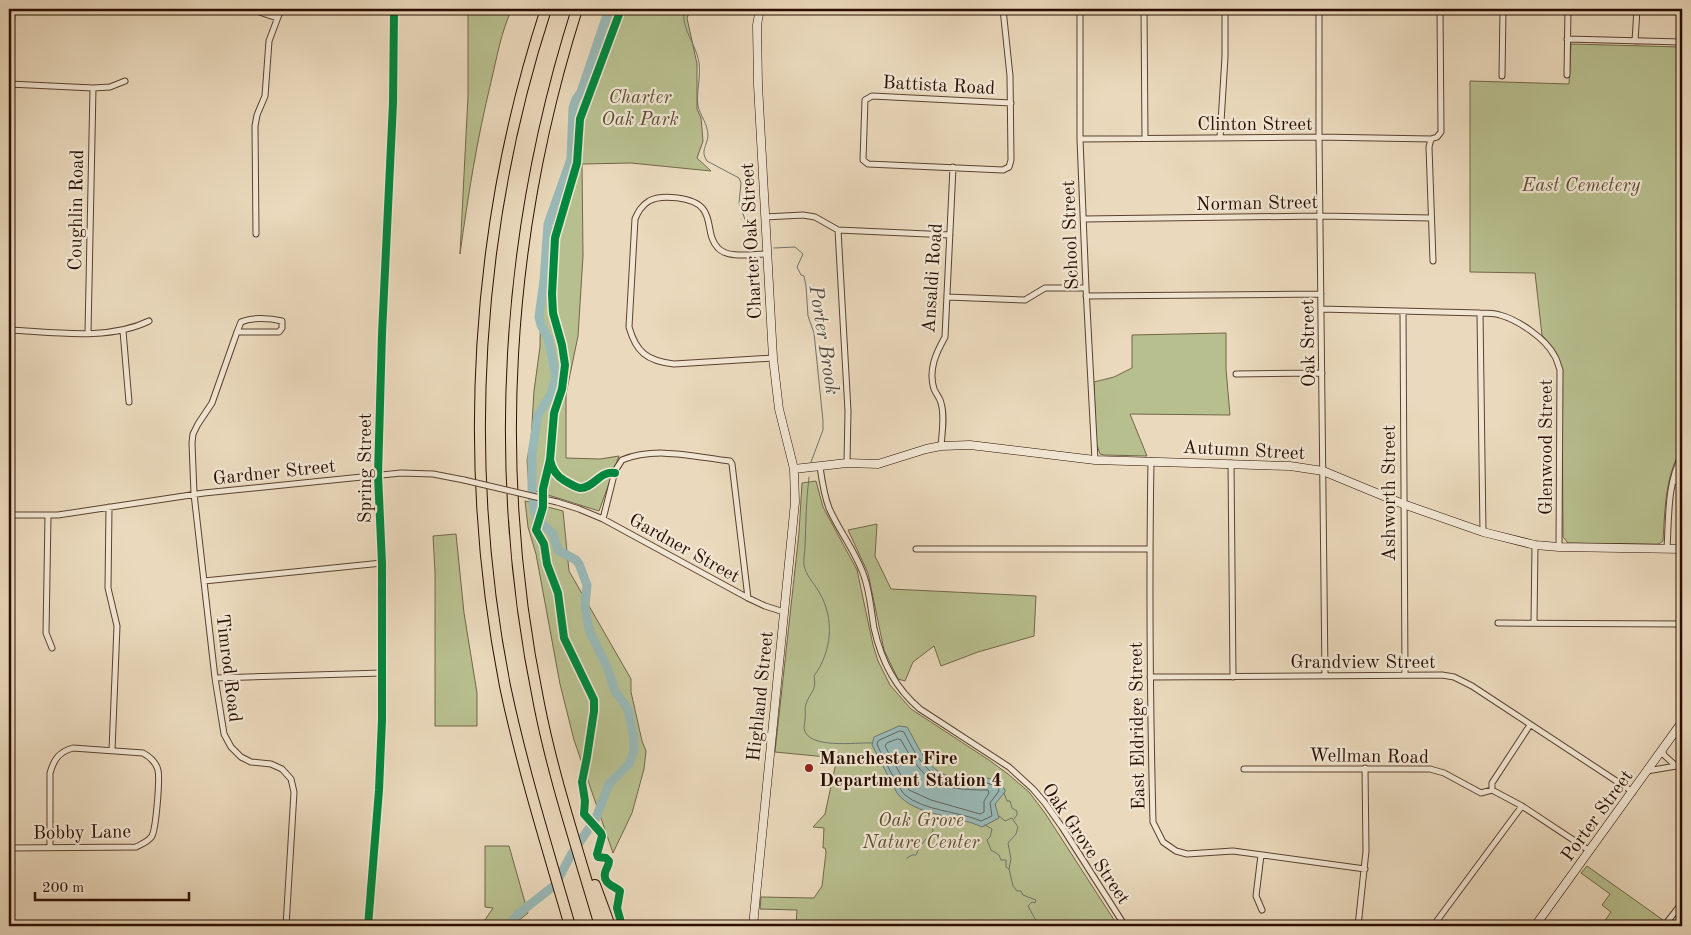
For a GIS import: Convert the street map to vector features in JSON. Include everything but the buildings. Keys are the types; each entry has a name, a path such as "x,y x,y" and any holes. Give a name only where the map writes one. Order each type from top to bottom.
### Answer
{"highway":[{"path":"546,9 518,106 496,218 483,336 480,425 484,525 489,582 506,692 521,755 554,870 555,892 563,917 570,926"},
{"path":"577,9 550,105 528,211 516,302 510,405 514,523 524,616 543,724 574,838 583,850 600,926"},
{"path":"588,875 610,926"}],"street":[{"path":"9,96 12,9"},
{"path":"251,9 277,18"},
{"path":"256,234 255,126 257,115 265,96 267,55 270,41 281,9"},
{"name":"Spring Street","path":"368,926 382,745 382,563 378,475 382,324 394,103 394,9"},
{"name":"Charter Oak Street","path":"760,9 756,25 756,40 773,358 779,408 794,469"},
{"path":"1003,9 1011,103"},
{"name":"School Street","path":"1080,9 1080,139 1095,460"},
{"path":"1144,9 1145,138"},
{"path":"1220,138 1225,56 1225,9"},
{"name":"Oak Street","path":"1319,9 1325,676"},
{"path":"1433,261 1429,147 1431,139 1438,137 1441,132 1440,9"},
{"path":"1502,76 1503,9"},
{"path":"1566,75 1568,9"},
{"path":"1635,41 1637,9"},
{"path":"1567,39 1682,42"},
{"path":"9,84 93,88 110,87 124,81"},
{"name":"Coughlin Road","path":"88,333 93,88"},
{"name":"Battista Road","path":"872,96 1011,103 1011,160 1009,167 1003,170 868,164 863,160 865,100 872,96"},
{"name":"Clinton Street","path":"1080,139 1319,137 1431,139"},
{"name":"Ansaldi Road","path":"941,446 941,403 934,390 932,379 933,360 945,337 953,168"},
{"path":"767,254 729,254 718,249 712,239 704,209 692,200 663,197 650,200 640,208 635,219 629,327 632,338 638,348 647,357 659,362 674,364 773,358"},
{"path":"765,217 803,215 815,217 838,230 950,235"},
{"name":"Norman Street","path":"1084,219 1320,216 1431,218"},
{"path":"838,230 848,411 847,463"},
{"path":"946,298 1025,300 1040,290 1051,286 1086,288"},
{"path":"1086,296 1321,294"},
{"name":"Glenwood Street","path":"1321,310 1500,315 1515,320 1528,329 1554,354 1560,370 1559,547"},
{"name":"Ashworth Street","path":"1403,312 1405,674"},
{"path":"1480,313 1483,532"},
{"path":"246,320 282,321 280,332 236,332 241,322 246,320"},
{"path":"9,330 88,333 123,331 149,321"},
{"path":"123,331 130,402"},
{"name":"Timrod Road","path":"236,332 212,403 193,434 194,494 215,678 224,734 231,747 250,762 271,764 282,769 291,779 294,792 286,926"},
{"path":"1236,374 1322,373"},
{"name":"Autumn Street","path":"794,469 847,463 878,464 926,449 970,444 1095,460 1290,466 1323,471 1403,504 1483,532 1535,545 1559,547 1682,548"},
{"path":"603,519 616,471 622,460 640,455 667,453 730,461 732,464 748,598"},
{"path":"1667,548 1673,481 1676,468 1682,456"},
{"name":"East Eldridge Street","path":"1151,461 1149,549 1150,677 1153,822 1157,834 1168,846 1187,854 1233,851 1364,869"},
{"path":"1231,463 1233,678"},
{"name":"Oak Grove Street","path":"820,467 829,507 859,562 865,577 880,651 896,684 907,698 920,709 1009,767 1033,788 1062,827 1125,926"},
{"name":"Highland Street","path":"753,926 794,518 794,469"},
{"name":"Gardner Street","path":"9,515 48,516 194,494 378,475 424,473 464,480 557,502 603,519 748,598 784,612"},
{"path":"1673,481 1682,482"},
{"path":"50,847 50,773 52,763 65,750 73,748 112,750 117,626 108,588 109,507"},
{"path":"48,516 46,633 52,648"},
{"path":"1534,622 1535,545"},
{"path":"916,549 1149,549"},
{"path":"204,581 382,563"},
{"path":"1498,623 1682,624"},
{"path":"215,678 382,673"},
{"name":"Grandview Street","path":"1150,677 1233,678 1405,674 1454,677 1472,686 1633,792"},
{"name":"Porter Street","path":"1535,926 1682,722"},
{"path":"1492,790 1492,783 1530,725"},
{"name":"Bobby Lane","path":"9,848 136,847 145,843 151,837 156,827 158,770 152,759 143,753 112,750"},
{"path":"1662,750 1664,755 1679,765"},
{"path":"1647,771 1679,765"},
{"path":"1358,926 1366,852 1365,768"},
{"name":"Wellman Road","path":"1244,769 1430,769 1444,773 1481,793 1492,790 1522,806 1590,851"},
{"path":"1433,926 1522,806"},
{"path":"1261,855 1256,896 1262,910"},
{"path":"1664,926 1682,903"}],"green space":[{"path":"468,9 512,9 500,45 481,125 460,254 468,96"},
{"name":"Charter Oak Park","path":"609,9 691,9 687,18 697,64 697,109 701,118 703,141 697,158 711,171 631,163 582,164 583,256 578,336 566,394 566,458 600,459 619,456 599,511 529,489 527,460 531,440 534,391 540,347 541,285 548,261 551,235 569,153 592,64"},
{"name":"East Cemetery","path":"1571,44 1682,47 1682,448 1676,459 1669,481 1665,505 1663,541 1659,544 1568,543 1563,537 1562,368 1554,349 1542,335 1535,273 1470,272 1470,81 1569,84"},
{"path":"1226,333 1226,369 1230,415 1130,414 1147,456 1100,454 1096,442 1094,382 1114,377 1132,368 1132,335"},
{"name":"Oak Grove Nature Center","path":"816,481 823,507 857,570 873,645 878,661 890,685 911,709 989,760 1029,792 1045,813 1118,926 796,926 797,910 760,909 761,897 814,898 822,886 826,852 825,848 823,848 824,828 813,827 825,814 837,758 775,752 799,533 802,483"},
{"path":"525,501 563,511 569,571 631,679 631,692 646,751 644,769 632,813 613,853 574,740 560,684 536,554 528,527"},
{"path":"877,524 875,556 891,589 1036,596 1034,636 978,652 941,666 934,646 913,662 905,681 898,679 884,650 868,573 848,530"},
{"path":"456,534 464,613 477,693 477,726 435,726 435,572 433,536"},
{"path":"485,846 509,846 528,913 513,925 499,922 496,926 481,926 493,908 485,907"},
{"path":"1587,866 1663,920 1659,926 1601,926 1611,912 1602,905 1610,894 1581,873"}],"water":[{"path":"899,726 907,727 929,764 941,773 949,776 992,779 999,783 1005,792 995,804 999,818 982,827 925,811 905,801 897,793 872,745 874,737"}],"waterway":[{"path":"508,926 518,914 555,885 571,855 596,818 609,784 629,764 634,751 628,709 615,691 607,667 589,630 585,606 587,585 579,564 576,560 558,550 553,534 538,520 532,495 532,454 538,415 551,394 556,377 548,338 539,317 548,224 571,159 573,108 581,92 609,9"},
{"name":"Porter Brook","path":"684,9 685,23 699,63 698,106 707,128 708,136 704,154 707,161 739,178 741,183 739,203 751,236 758,241"},
{"name":"Porter Brook","path":"774,248 795,247 803,254 797,267 801,275 804,276 808,316 814,333 823,421 823,430 811,462"},
{"name":"Porter Brook","path":"809,477 804,565 828,613 829,635 825,656 814,676 814,688 805,706 804,728 807,735 823,742 845,744 872,743"},
{"path":"1004,793 1007,801 1010,801 1012,808 1017,811 1014,819"},
{"path":"907,858 916,855 920,846 933,831 928,819 932,812"},
{"path":"999,816 1005,821 1012,818 1018,827 1016,834 1008,843 1011,859 1009,869 1013,886 1017,891 1021,891 1023,895 1036,900 1035,903 1032,902 1028,906 1039,926"},
{"path":"985,825 992,829 987,840 991,850 999,855 1001,860 1006,860 1006,867 1009,869"}],"cycle path":[{"path":"368,926 379,790 382,720 382,563 378,475 382,334 393,103 394,9"},
{"path":"621,9 580,119 577,163 555,238 552,294 553,313 562,345 565,365 562,389 554,413 550,460 543,489 543,507 536,530 544,544 547,564 558,593 564,638 594,700 594,711 582,782 585,801 584,814 601,833 602,836 597,854 598,857 606,858 609,861 605,873 606,880 620,891 617,908 622,926"},
{"path":"550,460 553,469 559,477 580,488 589,486 605,474 615,473"}],"place":[{"name":"Manchester Fire Department Station 4","path":"809,768"}]}
